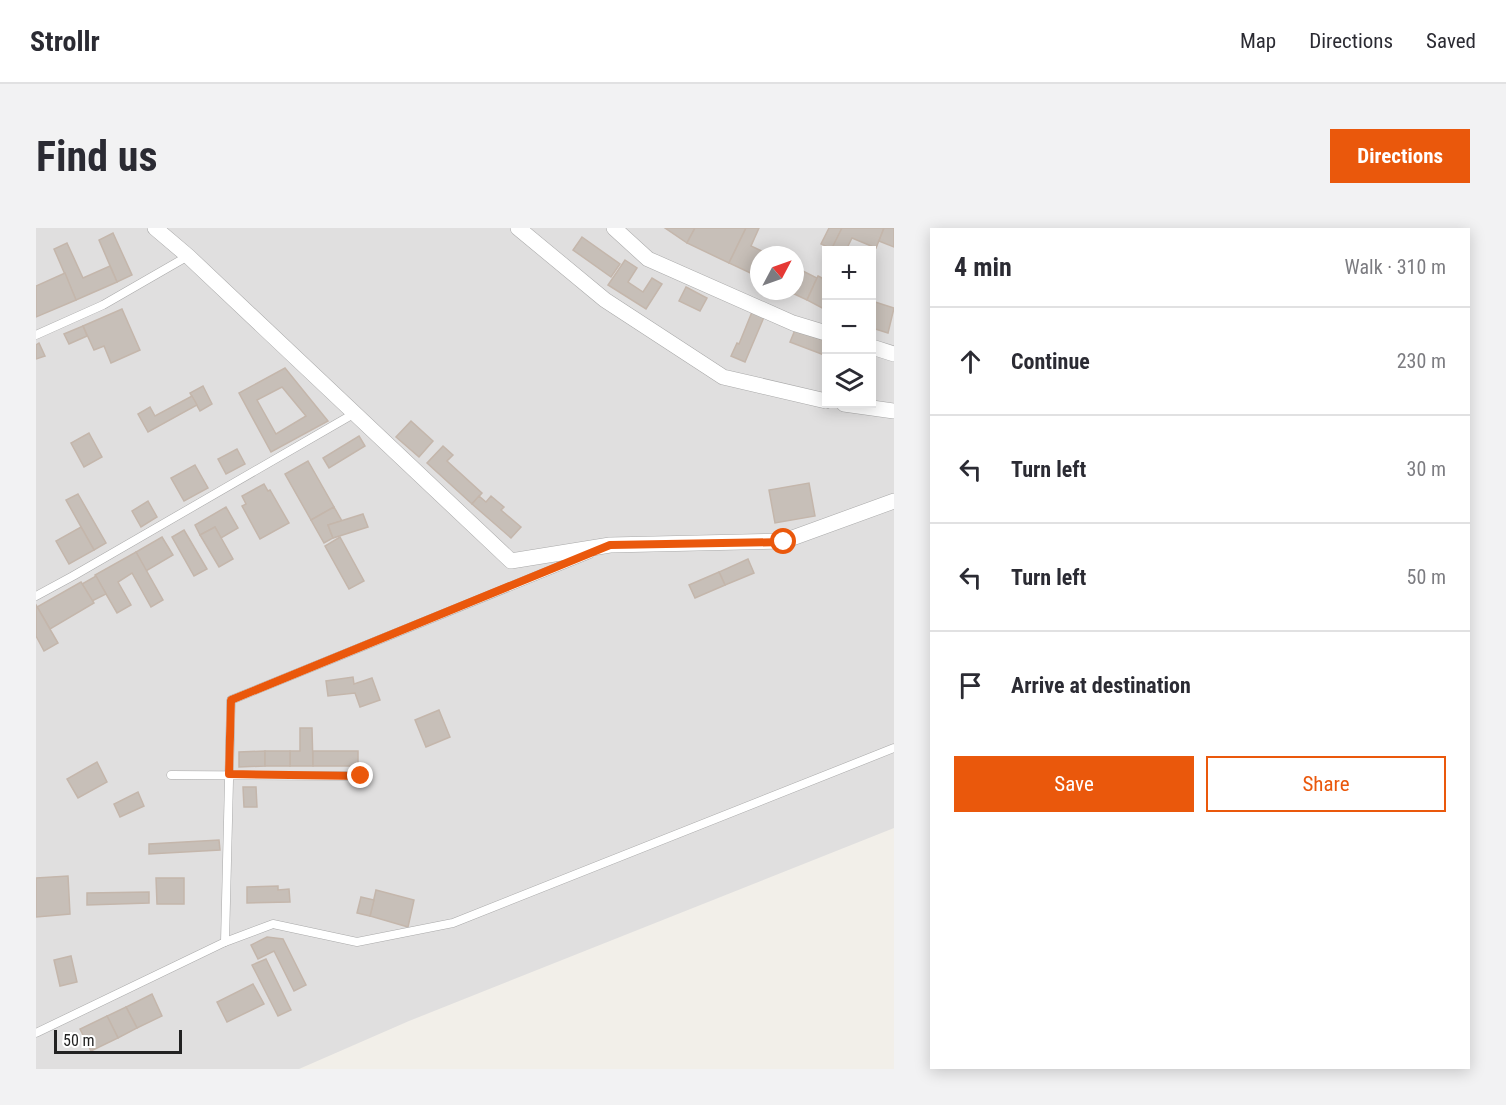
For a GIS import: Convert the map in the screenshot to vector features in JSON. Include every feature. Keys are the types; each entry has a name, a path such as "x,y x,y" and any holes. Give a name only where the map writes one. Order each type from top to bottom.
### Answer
{"street":[{"path":"154,228 188,256 511,561 610,545 784,542 894,501"},
{"path":"518,228 606,300 723,377 822,400"},
{"path":"614,228 648,259 793,323 822,332"},
{"path":"876,348 894,354"},
{"path":"873,408 894,411"}],"lane":[{"path":"36,335 103,305 188,256"},
{"path":"36,596 355,413"},
{"path":"225,942 231,700 610,545"},
{"path":"36,1033 225,942 273,924 357,942 453,923 894,748"},
{"path":"171,775 361,776"}],"shaded area":[{"path":"36,228 894,228 894,828 409,1021 299,1069 36,1069"}],"building":[{"path":"665,228 695,228 687,243"},
{"path":"695,228 746,228 729,263 687,243"},
{"path":"746,228 759,228 750,246 750,273 729,263"},
{"path":"829,228 842,228 833,246 821,244"},
{"path":"842,228 884,228 876,248 876,246 852,238 848,246 833,246"},
{"path":"884,228 894,228 894,247 879,241"},
{"path":"113,233 132,275 117,282 99,240"},
{"path":"582,237 620,264 611,277 573,250"},
{"path":"67,243 83,278 110,266 117,282 76,300 54,249"},
{"path":"625,260 637,268 628,282 643,292 652,278 662,284 646,309 608,285"},
{"path":"804,272 817,278 807,300 804,299"},
{"path":"65,273 76,300 36,317 36,286"},
{"path":"818,276 822,278 822,308 807,300"},
{"path":"686,287 707,298 700,311 679,301"},
{"path":"876,302 894,308 888,333 876,329"},
{"path":"122,309 140,350 111,363 104,346 94,350 83,326"},
{"path":"752,312 764,317 745,362 731,356 737,343 739,344"},
{"path":"83,326 87,336 69,344 64,334"},
{"path":"795,330 822,340 822,354 790,342"},
{"path":"39,343 45,356 36,359 36,345"},
{"path":"285,368 328,421 271,452 239,393","holes":["282,387 306,416 276,434 257,400"]},
{"path":"203,386 212,404 200,411 190,393"},
{"path":"192,396 197,405 148,432 138,414 150,407 155,416"},
{"path":"411,421 433,441 419,457 396,437"},
{"path":"89,433 102,457 84,467 71,443"},
{"path":"359,436 365,446 329,468 323,458"},
{"path":"443,446 453,455 447,461 482,493 472,504 427,463"},
{"path":"237,449 245,464 226,474 218,459"},
{"path":"308,461 334,507 311,520 285,474"},
{"path":"195,465 208,488 184,501 171,478"},
{"path":"809,483 815,516 775,523 769,490"},
{"path":"264,484 268,491 270,490 289,523 260,539 242,506 246,504 242,496"},
{"path":"78,494 106,543 94,550 66,500"},
{"path":"479,496 486,502 491,496 504,507 501,510 521,527 511,538 472,504"},
{"path":"148,501 157,517 141,527 132,511"},
{"path":"226,507 238,528 221,538 215,527 200,535 195,525"},
{"path":"334,507 342,521 328,525 333,538 324,543 311,520"},
{"path":"363,514 368,527 333,538 328,525"},
{"path":"81,527 94,550 69,564 56,541"},
{"path":"215,527 233,559 219,567 200,535"},
{"path":"184,530 207,569 194,576 172,537"},
{"path":"162,537 173,555 146,571 136,552"},
{"path":"340,537 364,581 349,589 325,546"},
{"path":"136,552 163,600 151,607 132,573 118,582 131,605 117,613 95,575"},
{"path":"748,559 754,573 725,585 719,572"},
{"path":"719,572 725,585 695,598 689,585"},
{"path":"96,576 106,594 92,601 82,584"},
{"path":"81,582 94,603 50,629 37,607"},
{"path":"36,605 58,643 44,651 36,636"},
{"path":"353,677 354,684 372,678 380,700 360,707 355,693 328,696 326,681"},
{"path":"439,710 450,737 426,747 415,720"},
{"path":"300,728 312,728 313,766 290,766 290,751 300,751"},
{"path":"265,751 265,766 239,767 239,752"},
{"path":"265,751 290,751 290,766 265,766"},
{"path":"313,751 358,751 358,766 313,766"},
{"path":"97,762 107,782 78,798 67,779"},
{"path":"243,787 256,787 257,807 244,807"},
{"path":"138,792 144,806 120,817 114,804"},
{"path":"219,840 220,850 149,854 149,844"},
{"path":"68,876 70,914 36,917 36,878"},
{"path":"156,878 184,878 184,904 157,904"},
{"path":"278,886 278,890 289,889 290,902 247,903 247,887"},
{"path":"376,890 414,900 408,927 370,916"},
{"path":"149,892 149,903 87,905 87,893"},
{"path":"361,897 374,900 370,916 357,913"},
{"path":"267,937 283,939 306,985 294,991 274,951 258,959 251,945"},
{"path":"71,956 77,982 60,986 54,960"},
{"path":"266,959 291,1010 278,1016 252,965"},
{"path":"253,984 264,1004 227,1022 217,1002"},
{"path":"152,994 162,1016 137,1028 126,1007"},
{"path":"126,1007 137,1028 118,1038 107,1016"},
{"path":"107,1016 118,1038 91,1051 80,1029"}],"route":[{"path":"361,776 229,774 231,700 610,545 784,542"}]}
